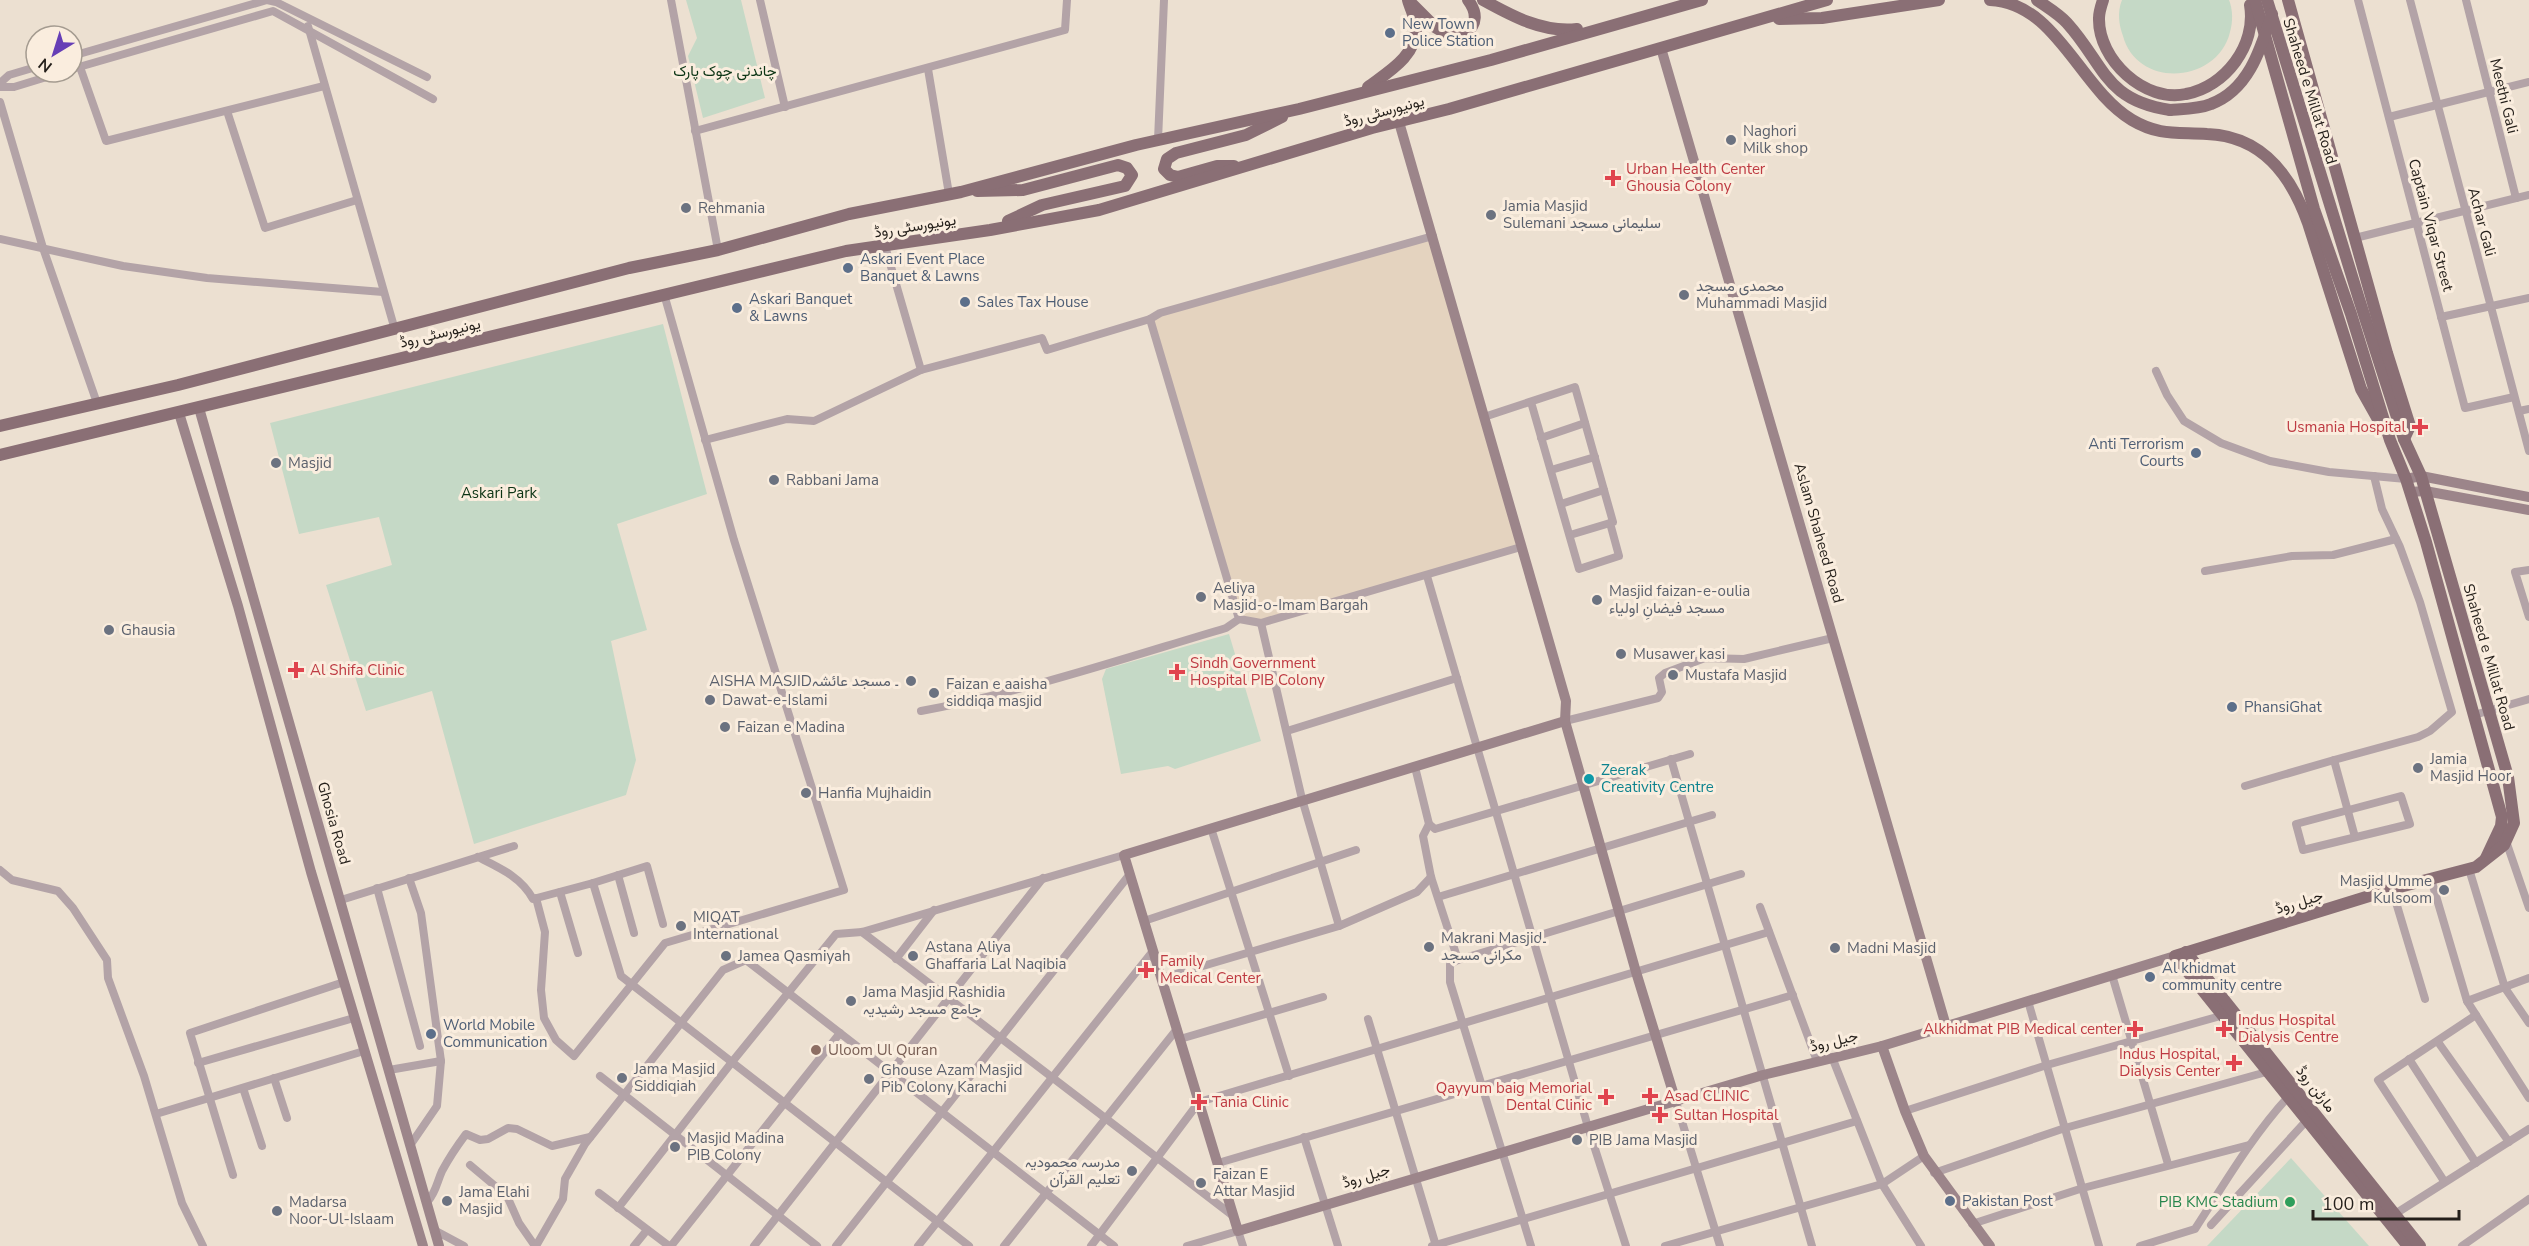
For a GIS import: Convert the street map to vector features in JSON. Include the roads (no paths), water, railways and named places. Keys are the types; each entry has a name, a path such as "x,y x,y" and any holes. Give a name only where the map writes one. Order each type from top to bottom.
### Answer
{"main road":[{"path":"1408,0 1435,27 1452,37 1465,34 1475,21 1476,15 1468,0"},
{"path":"1362,92 1401,62 1412,46 1416,27 1408,0"},
{"path":"1483,0 1498,4 1520,20 1564,31 1615,25"},
{"name":"یونیورسٹی روڈ","path":"0,426 178,385 629,268 718,250 849,214 955,193 1158,140 1299,109 1491,60 1687,2 1702,0"},
{"name":"یونیورسٹی روڈ","path":"0,455 846,251 990,230 1099,210 1827,0"},
{"path":"1761,19 1822,18 1939,0"},
{"path":"1990,0 2025,9 2046,24 2092,85 2112,107 2134,121 2158,131 2179,135 2230,136 2250,143 2286,177 2300,199 2361,389 2414,478"},
{"path":"2037,0 2066,23 2113,85 2133,100 2151,107 2170,110 2212,104 2230,92 2244,78 2258,58 2272,14"},
{"path":"2103,0 2099,18 2102,38 2111,58 2128,76 2150,89 2184,95 2209,86 2235,63 2244,45 2252,17 2250,0"},
{"path":"2255,0 2314,209 2351,314 2390,440"},
{"name":"Shaheed e Millat Road","path":"2267,0 2404,439 2414,478 2425,491 2489,710 2508,777 2514,823 2506,841"},
{"path":"2288,0 2410,426 2404,439"},
{"path":"1252,165 1217,166 1178,177 1170,175 1164,169 1167,159 1176,153 1246,135 1299,109"},
{"path":"955,193 1023,190 1118,165 1127,168 1132,175 1125,186 1042,205 990,230"},
{"name":"Shaheed e Millat Road","path":"2414,478 2410,492 2502,817 2501,826 2486,859"},
{"path":"2486,859 2506,841"},
{"name":"جیل روڈ","path":"2180,954 2392,889 2469,869 2486,859"},
{"name":"مارٹن روڈ","path":"2180,954 2395,1214 2408,1243"},
{"name":"مارٹن روڈ","path":"2274,1070 2289,1096 2408,1243"}],"street":[{"path":"84,53 267,0 310,18 427,77"},
{"path":"671,0 718,250"},
{"path":"760,0 785,107"},
{"path":"695,131 1065,30 1067,0"},
{"path":"1158,140 1164,0"},
{"name":"Captain Viqar Street","path":"2358,0 2464,408 2514,397"},
{"name":"Achar Gali","path":"2410,0 2529,451"},
{"name":"Meethi Gali","path":"2466,0 2516,198"},
{"path":"84,66 273,11 433,99"},
{"path":"310,18 307,28 394,330"},
{"name":"Aslam Shaheed Road","path":"1661,48 1946,1026"},
{"path":"928,69 955,193"},
{"path":"0,85 9,75 24,70"},
{"path":"2389,117 2529,82"},
{"path":"0,85 14,87 24,84"},
{"path":"83,84 106,141 324,86"},
{"path":"0,102 43,248 97,403"},
{"path":"227,111 265,228 357,200"},
{"path":"1399,122 1566,701 1564,721 1636,972 1720,1246"},
{"path":"2355,238 2529,195"},
{"path":"705,440 787,418 814,421 921,370 1042,338 1047,350 1150,320 1160,313 1433,236"},
{"path":"0,239 123,266 207,278 383,292"},
{"path":"885,246 921,370"},
{"path":"536,898 545,932 541,990 544,1018 556,1040 574,1056 665,943 844,890 705,440 664,294"},
{"path":"2441,317 2529,298"},
{"path":"1150,320 1239,619"},
{"path":"2156,371 2184,421 2221,443 2270,461 2329,472 2414,478 2529,496"},
{"path":"1484,417 1575,387 1613,522 1610,524 1619,556 1579,569 1531,402"},
{"name":"Ghosia Road","path":"199,408 428,1201 439,1246"},
{"path":"2519,411 2529,409"},
{"path":"179,413 238,606 354,1018 423,1246"},
{"path":"1541,438 1586,423"},
{"path":"1551,470 1595,458"},
{"path":"2245,786 2418,737 2430,732 2452,712 2420,602 2397,539 2382,509 2374,476"},
{"path":"1561,504 1604,490"},
{"path":"2410,492 2425,491 2529,510"},
{"path":"1570,536 1610,524"},
{"path":"2205,571 2292,556 2333,555 2397,539"},
{"path":"921,711 977,701 1226,628 1239,619 1261,623 1521,547"},
{"path":"2529,570 2515,572 2529,617"},
{"path":"1427,576 1568,1060 1626,1246"},
{"path":"1261,623 1302,799 1339,926"},
{"path":"618,1208 836,934 862,932 1564,721 1658,698 1662,692 1659,678 1665,673 1705,658 1744,659 1833,638"},
{"path":"1287,731 1457,678"},
{"path":"2474,715 2529,699"},
{"path":"1429,825 1435,829 1496,813 1690,754"},
{"path":"1671,759 1812,1246"},
{"path":"2334,760 2355,837"},
{"path":"1415,766 1429,825 1423,836 1431,877 1458,960"},
{"path":"2401,796 2410,824 2303,850 2296,824 2348,809 2401,796"},
{"path":"1438,897 1713,815"},
{"path":"1211,828 1289,1076"},
{"path":"2506,841 2529,908"},
{"path":"340,900 514,846"},
{"path":"1144,921 1356,850"},
{"path":"1124,855 1243,1246"},
{"path":"478,857 511,874 528,889 533,899 647,866 663,924"},
{"path":"2469,869 2505,988 2529,1023"},
{"path":"0,870 12,880 58,891 73,908 107,960 108,978 121,1008 156,1114 182,1203 203,1246"},
{"path":"836,1246 1130,874"},
{"path":"1531,1246 1449,981 1450,964 1741,874"},
{"path":"618,875 634,933"},
{"path":"1162,978 1339,926 1417,892 1431,877"},
{"path":"409,878 421,914 441,1061 437,1106 411,1144"},
{"path":"754,1246 1043,878"},
{"path":"2431,879 2467,1001 2529,1098"},
{"path":"592,883 621,976 969,1246"},
{"path":"377,888 420,1046"},
{"path":"2392,889 2425,999"},
{"path":"560,892 578,953"},
{"path":"1760,907 1817,1061"},
{"path":"896,958 935,910"},
{"path":"325,917 343,912"},
{"path":"862,932 1233,1216"},
{"path":"1091,1246 1199,1102 1769,932"},
{"path":"918,1246 1153,951"},
{"name":"جیل روڈ","path":"1187,1246 1763,1075 1882,1046 2180,954"},
{"path":"470,1165 507,1196 519,1223 536,1246 563,1199 566,1179 591,1137 723,970 746,960 1114,1246"},
{"path":"2112,975 2168,1164"},
{"path":"2467,1001 2529,978"},
{"path":"233,1174 190,1033 344,982"},
{"path":"1218,1163 1792,995"},
{"path":"1004,1246 1106,1118 1178,1034 1269,1014 1323,997"},
{"path":"2028,1001 2099,1246"},
{"path":"1905,1111 2047,1065 2228,1014"},
{"path":"2444,1180 2379,1080 2475,1015"},
{"path":"198,1063 354,1018"},
{"path":"1368,1019 1434,1246 1857,1120"},
{"path":"599,1193 670,1246 840,1033"},
{"path":"2438,1042 2509,1142"},
{"path":"1882,1046 1924,1156 1934,1173 1990,1246"},
{"path":"156,1114 364,1051"},
{"path":"1832,1057 1882,1184 1918,1245"},
{"path":"2409,1059 2476,1163"},
{"path":"389,1070 441,1061"},
{"path":"1934,1173 2065,1128 2274,1070"},
{"path":"600,1077 817,1246"},
{"path":"274,1078 287,1118"},
{"path":"243,1088 262,1146"},
{"path":"2140,1246 2193,1231 2249,1144 2267,1119 2289,1096"},
{"path":"2211,1225 2308,1119"},
{"path":"428,1201 435,1193 440,1175 450,1157 466,1134 480,1140 488,1139 508,1128 517,1129 552,1146 591,1137"},
{"path":"2395,1214 2444,1180 2476,1163 2529,1129"},
{"path":"1304,1137 1338,1246"},
{"path":"1972,1224 2083,1188 2249,1144"},
{"path":"1665,1246 1882,1184 1924,1156"},
{"path":"2462,1246 2529,1199"},
{"path":"634,1246 647,1230"},
{"path":"436,1231 464,1246"}],"place":[{"name":"New Town Police Station","path":"1390,33"},
{"name":"Naghori Milk shop","path":"1731,140"},
{"name":"Urban Health Center Ghousia Colony","path":"1613,178"},
{"name":"Rehmania","path":"686,208"},
{"name":"Jamia Masjid Sulemani سلیمانی مسجد","path":"1491,215"},
{"name":"Askari Event Place Banquet & Lawns","path":"848,268"},
{"name":"محمدی مسجد Muhammadi Masjid","path":"1684,295"},
{"name":"Sales Tax House","path":"965,302"},
{"name":"Askari Banquet & Lawns","path":"737,308"},
{"name":"Usmania Hospital","path":"2420,427"},
{"name":"Anti Terrorism Courts","path":"2196,453"},
{"name":"Masjid","path":"276,463"},
{"name":"Rabbani Jama","path":"774,480"},
{"name":"Aeliya Masjid-o-Imam Bargah","path":"1201,597"},
{"name":"Masjid faizan-e-oulia مسجد فیضانِ اولیاء","path":"1597,600"},
{"name":"Ghausia","path":"109,630"},
{"name":"Musawer kasi","path":"1621,654"},
{"name":"Al Shifa Clinic","path":"296,670"},
{"name":"Sindh Government Hospital PIB Colony","path":"1177,672"},
{"name":"Mustafa Masjid","path":"1673,675"},
{"name":"AISHA MASJID۔ مسجد عائشہ","path":"911,681"},
{"name":"Faizan e aaisha siddiqa masjid","path":"934,693"},
{"name":"Dawat-e-Islami","path":"710,700"},
{"name":"PhansiGhat","path":"2232,707"},
{"name":"Faizan e Madina","path":"725,727"},
{"name":"Jamia Masjid Hoor","path":"2418,768"},
{"name":"Zeerak Creativity Centre","path":"1589,779"},
{"name":"Hanfia Mujhaidin","path":"806,793"},
{"name":"Masjid Umme Kulsoom","path":"2444,890"},
{"name":"MIQAT International","path":"681,926"},
{"name":"Makrani Masjid۔ مکرانی مسجد","path":"1429,947"},
{"name":"Madni Masjid","path":"1835,948"},
{"name":"Jamea Qasmiyah","path":"726,956"},
{"name":"Astana Aliya Ghaffaria Lal Naqibia","path":"913,956"},
{"name":"Family Medical Center","path":"1146,970"},
{"name":"Al khidmat community centre","path":"2150,977"},
{"name":"Jama Masjid Rashidia جامع مسجد رشیدیہ","path":"851,1001"},
{"name":"Alkhidmat PIB Medical center","path":"2135,1029"},
{"name":"Indus Hospital Dialysis Centre","path":"2224,1029"},
{"name":"World Mobile Communication","path":"431,1034"},
{"name":"Uloom Ul Quran","path":"816,1050"},
{"name":"Indus Hospital, Dialysis Center","path":"2234,1063"},
{"name":"Jama Masjid Siddiqiah","path":"622,1078"},
{"name":"Ghouse Azam Masjid Pib Colony Karachi","path":"869,1079"},
{"name":"Asad CLINIC","path":"1650,1096"},
{"name":"Qayyum baig Memorial Dental Clinic","path":"1606,1097"},
{"name":"Tania Clinic","path":"1199,1102"},
{"name":"Sultan Hospital","path":"1660,1115"},
{"name":"PIB Jama Masjid","path":"1577,1140"},
{"name":"Masjid Madina PIB Colony","path":"675,1147"},
{"name":"مدرسہ محمودیہ تعلیم القرآن","path":"1132,1171"},
{"name":"Faizan E Attar Masjid","path":"1201,1183"},
{"name":"Jama Elahi Masjid","path":"447,1201"},
{"name":"Pakistan Post","path":"1950,1201"},
{"name":"PIB KMC Stadium","path":"2290,1202"},
{"name":"Madarsa Noor-Ul-Islaam","path":"277,1211"}],"park label":[{"name":"چاندنی چوک پارک","path":"725,71"},
{"name":"Askari Park","path":"499,493"}]}
